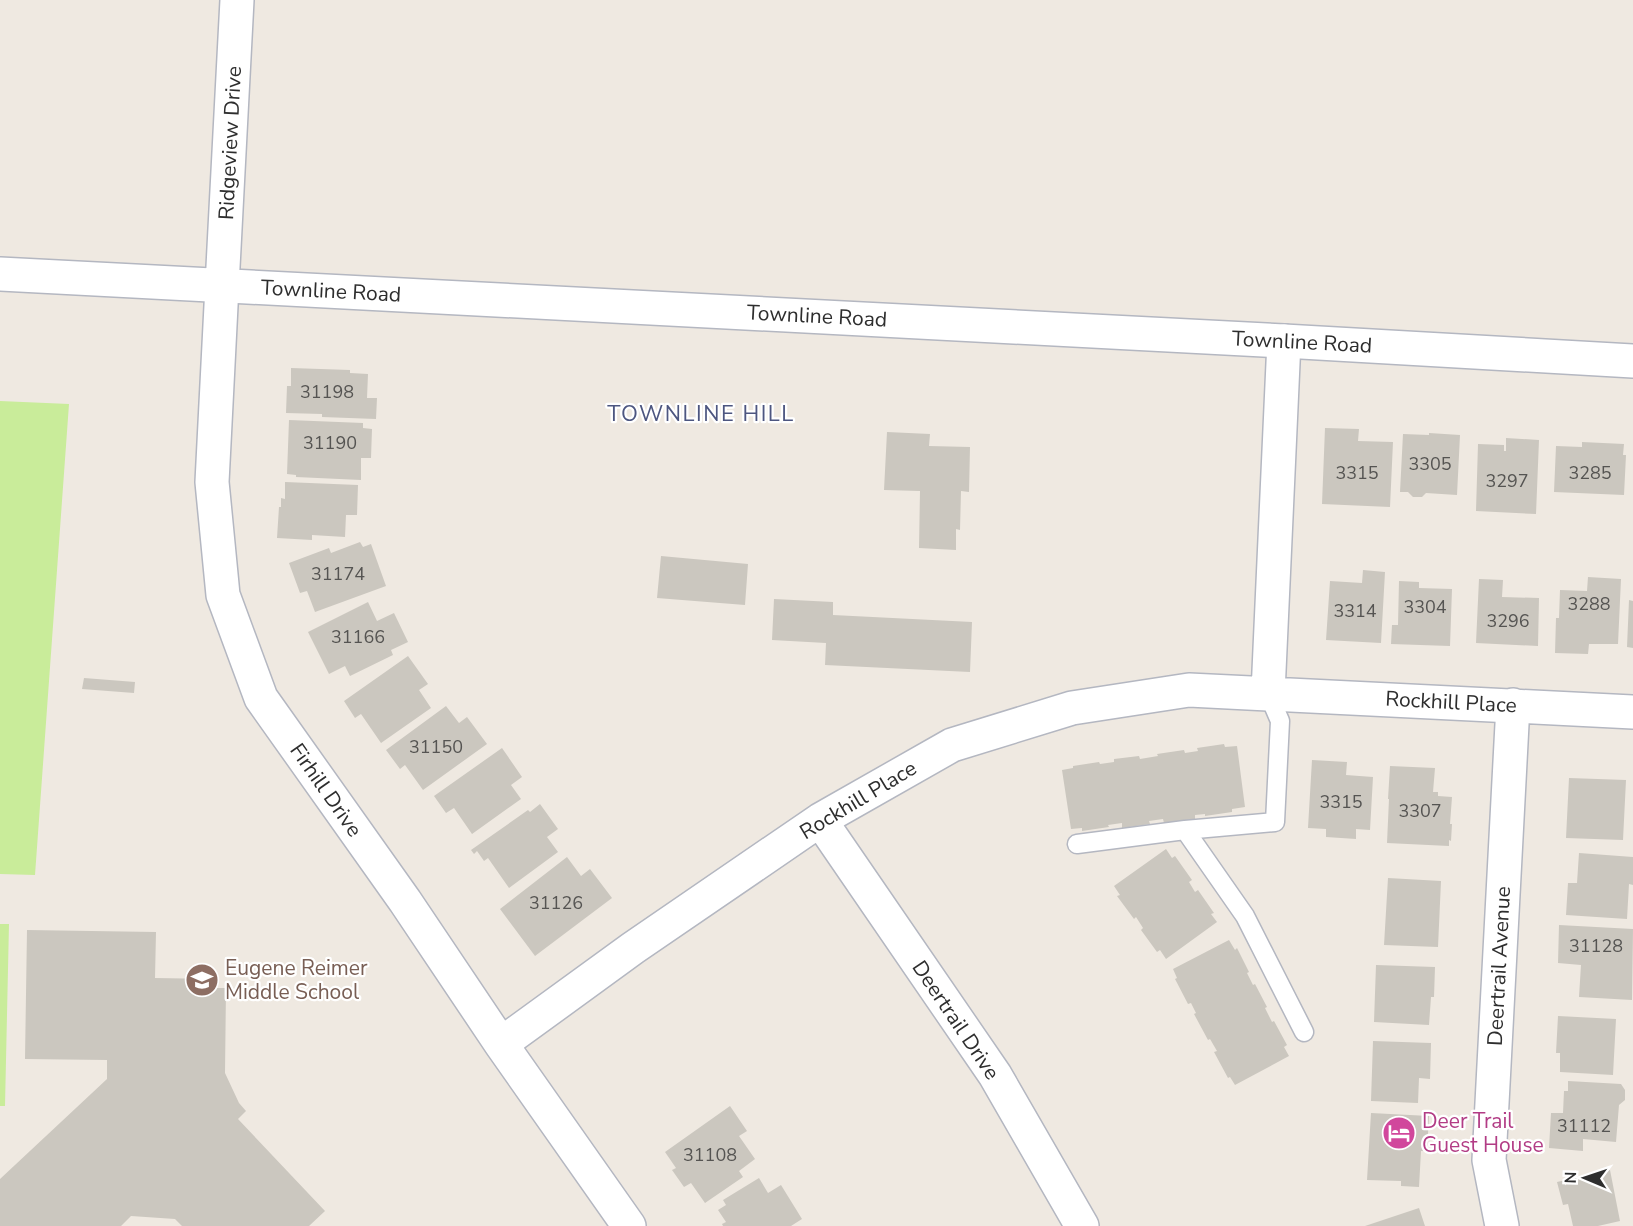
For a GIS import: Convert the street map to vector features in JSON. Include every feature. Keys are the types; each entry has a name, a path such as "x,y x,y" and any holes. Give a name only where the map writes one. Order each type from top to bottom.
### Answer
{"street":[{"name":"Ridgeview Drive","path":"222,286 237,0"},
{"name":"Townline Road","path":"0,274 1284,340 1633,361"},
{"name":"Firhill Drive","path":"222,286 213,493 223,595 261,698 629,1226"},
{"path":"1268,693 1284,340"},
{"name":"Rockhill Place","path":"501,1044 633,948 820,820 952,746 1072,708 1189,690 1633,712"},
{"name":"Deertrail Avenue","path":"1502,1226 1489,1160 1513,705"},
{"name":"Deertrail Drive","path":"820,820 995,1075 1082,1226"}],"lane":[{"path":"1077,844 1185,830 1275,822 1280,721 1268,693"},
{"path":"1185,830 1245,916 1304,1032"}],"green space":[{"path":"0,401 69,404 35,875 0,874"},
{"path":"0,924 9,924 5,1106 0,1106"}],"building":[{"path":"291,368 350,370 350,373 368,374 367,398 377,398 376,419 286,413 287,386 291,386"},
{"path":"289,420 363,423 363,428 372,429 371,458 361,458 361,480 296,477 296,475 287,474"},
{"path":"1325,428 1359,429 1358,441 1393,442 1390,507 1322,504"},
{"path":"887,432 930,434 929,446 970,447 969,492 961,491 960,530 956,529 956,550 919,548 920,491 884,490"},
{"path":"1429,433 1460,435 1457,495 1426,493 1422,497 1413,497 1408,492 1400,492 1403,434 1429,435"},
{"path":"1506,438 1539,440 1536,514 1476,511 1478,444 1504,445 1504,451 1506,451"},
{"path":"1582,442 1624,444 1623,455 1626,455 1624,495 1554,492 1556,446 1582,447"},
{"path":"285,482 358,485 357,515 346,515 345,537 312,535 312,540 277,538 279,507 281,507 281,498 285,499"},
{"path":"360,542 363,547 371,544 386,586 315,612 307,591 300,593 289,563 329,548 331,553"},
{"path":"661,556 748,564 745,605 657,598"},
{"path":"1363,570 1385,572 1381,643 1326,640 1330,581 1362,583"},
{"path":"1588,577 1621,579 1618,644 1589,644 1588,654 1555,653 1560,590 1587,591"},
{"path":"1479,579 1503,580 1502,597 1539,598 1538,646 1476,643"},
{"path":"1399,581 1419,582 1419,588 1452,589 1450,646 1391,644 1392,625 1398,625"},
{"path":"774,599 833,602 833,615 972,622 970,672 825,665 826,643 772,640"},
{"path":"1629,600 1633,601 1633,648 1627,647"},
{"path":"368,602 377,621 394,613 408,642 391,650 393,655 350,676 345,666 329,674 308,632"},
{"path":"408,656 428,684 419,690 431,708 381,743 361,714 355,718 344,701"},
{"path":"84,678 135,682 134,693 82,689"},
{"path":"446,706 459,723 467,717 487,744 423,790 405,765 400,769 386,750"},
{"path":"1224,744 1225,747 1237,746 1245,807 1232,809 1232,812 1205,816 1205,814 1195,815 1195,819 1164,823 1163,819 1149,821 1150,824 1122,828 1122,823 1082,831 1082,828 1071,829 1062,770 1099,762 1100,764 1114,762 1114,759 1139,756 1140,759 1184,750 1185,753 1198,751 1197,748"},
{"path":"502,748 522,777 511,785 521,799 472,834 454,808 446,813 434,796"},
{"path":"1312,760 1347,762 1346,775 1373,777 1370,830 1356,829 1356,839 1326,837 1326,829 1308,828"},
{"path":"1390,766 1435,768 1433,792 1438,792 1438,796 1452,797 1449,846 1387,843"},
{"path":"1569,778 1626,780 1623,840 1566,838"},
{"path":"540,804 558,829 547,837 558,852 509,888 488,858 484,861 477,851 474,854 471,850"},
{"path":"1166,849 1172,858 1175,856 1192,880 1189,882 1195,892 1198,890 1214,913 1211,914 1217,922 1166,959 1160,950 1157,952 1141,930 1143,928 1117,896 1120,895 1114,886"},
{"path":"1579,853 1633,857 1633,885 1629,884 1627,919 1566,915 1568,883 1577,883"},
{"path":"567,857 581,876 590,869 612,898 535,956 500,909"},
{"path":"1388,878 1441,881 1438,947 1384,945"},
{"path":"1559,925 1633,929 1632,1000 1579,997 1581,965 1558,963"},
{"path":"27,930 156,932 155,978 215,979 215,988 226,988 225,1073 239,1103 246,1111 238,1119 325,1211 309,1226 182,1226 175,1219 131,1216 121,1226 0,1226 0,1179 107,1079 107,1060 25,1059"},
{"path":"1229,940 1235,950 1237,948 1253,985 1255,984 1267,1007 1265,1008 1272,1022 1274,1021 1287,1045 1284,1047 1289,1056 1235,1085 1230,1077 1228,1078 1214,1052 1217,1051 1210,1039 1208,1040 1194,1014 1196,1013 1191,1003 1188,1004 1175,979 1177,978 1173,969"},
{"path":"1376,965 1435,967 1434,997 1431,997 1429,1025 1374,1022"},
{"path":"1558,1016 1616,1019 1613,1075 1560,1072 1560,1053 1556,1053"},
{"path":"1373,1041 1431,1043 1430,1079 1419,1078 1418,1103 1371,1101"},
{"path":"1568,1081 1621,1084 1625,1090 1625,1100 1619,1105 1616,1142 1583,1139 1583,1151 1549,1148 1551,1113 1563,1113 1564,1091 1568,1091"},
{"path":"730,1106 747,1131 739,1136 755,1159 739,1171 743,1177 705,1203 691,1183 684,1187 672,1170 676,1168 665,1152"},
{"name":"Deer Trail Guest House","path":"1371,1113 1429,1116 1427,1151 1421,1151 1419,1187 1401,1186 1401,1181 1367,1180"},
{"path":"1610,1170 1620,1221 1598,1226 1573,1226 1568,1204 1563,1205 1557,1182"},
{"path":"759,1178 768,1193 781,1185 802,1219 791,1226 723,1226 722,1224 726,1222 718,1210 726,1205 723,1200"},
{"path":"1419,1208 1425,1226 1365,1226"}],"place":[{"name":"Eugene Reimer Middle School","path":"202,980"},
{"name":"Deer Trail Guest House","path":"1399,1133"}],"district":[{"name":"TOWNLINE HILL","path":"701,413"}]}
